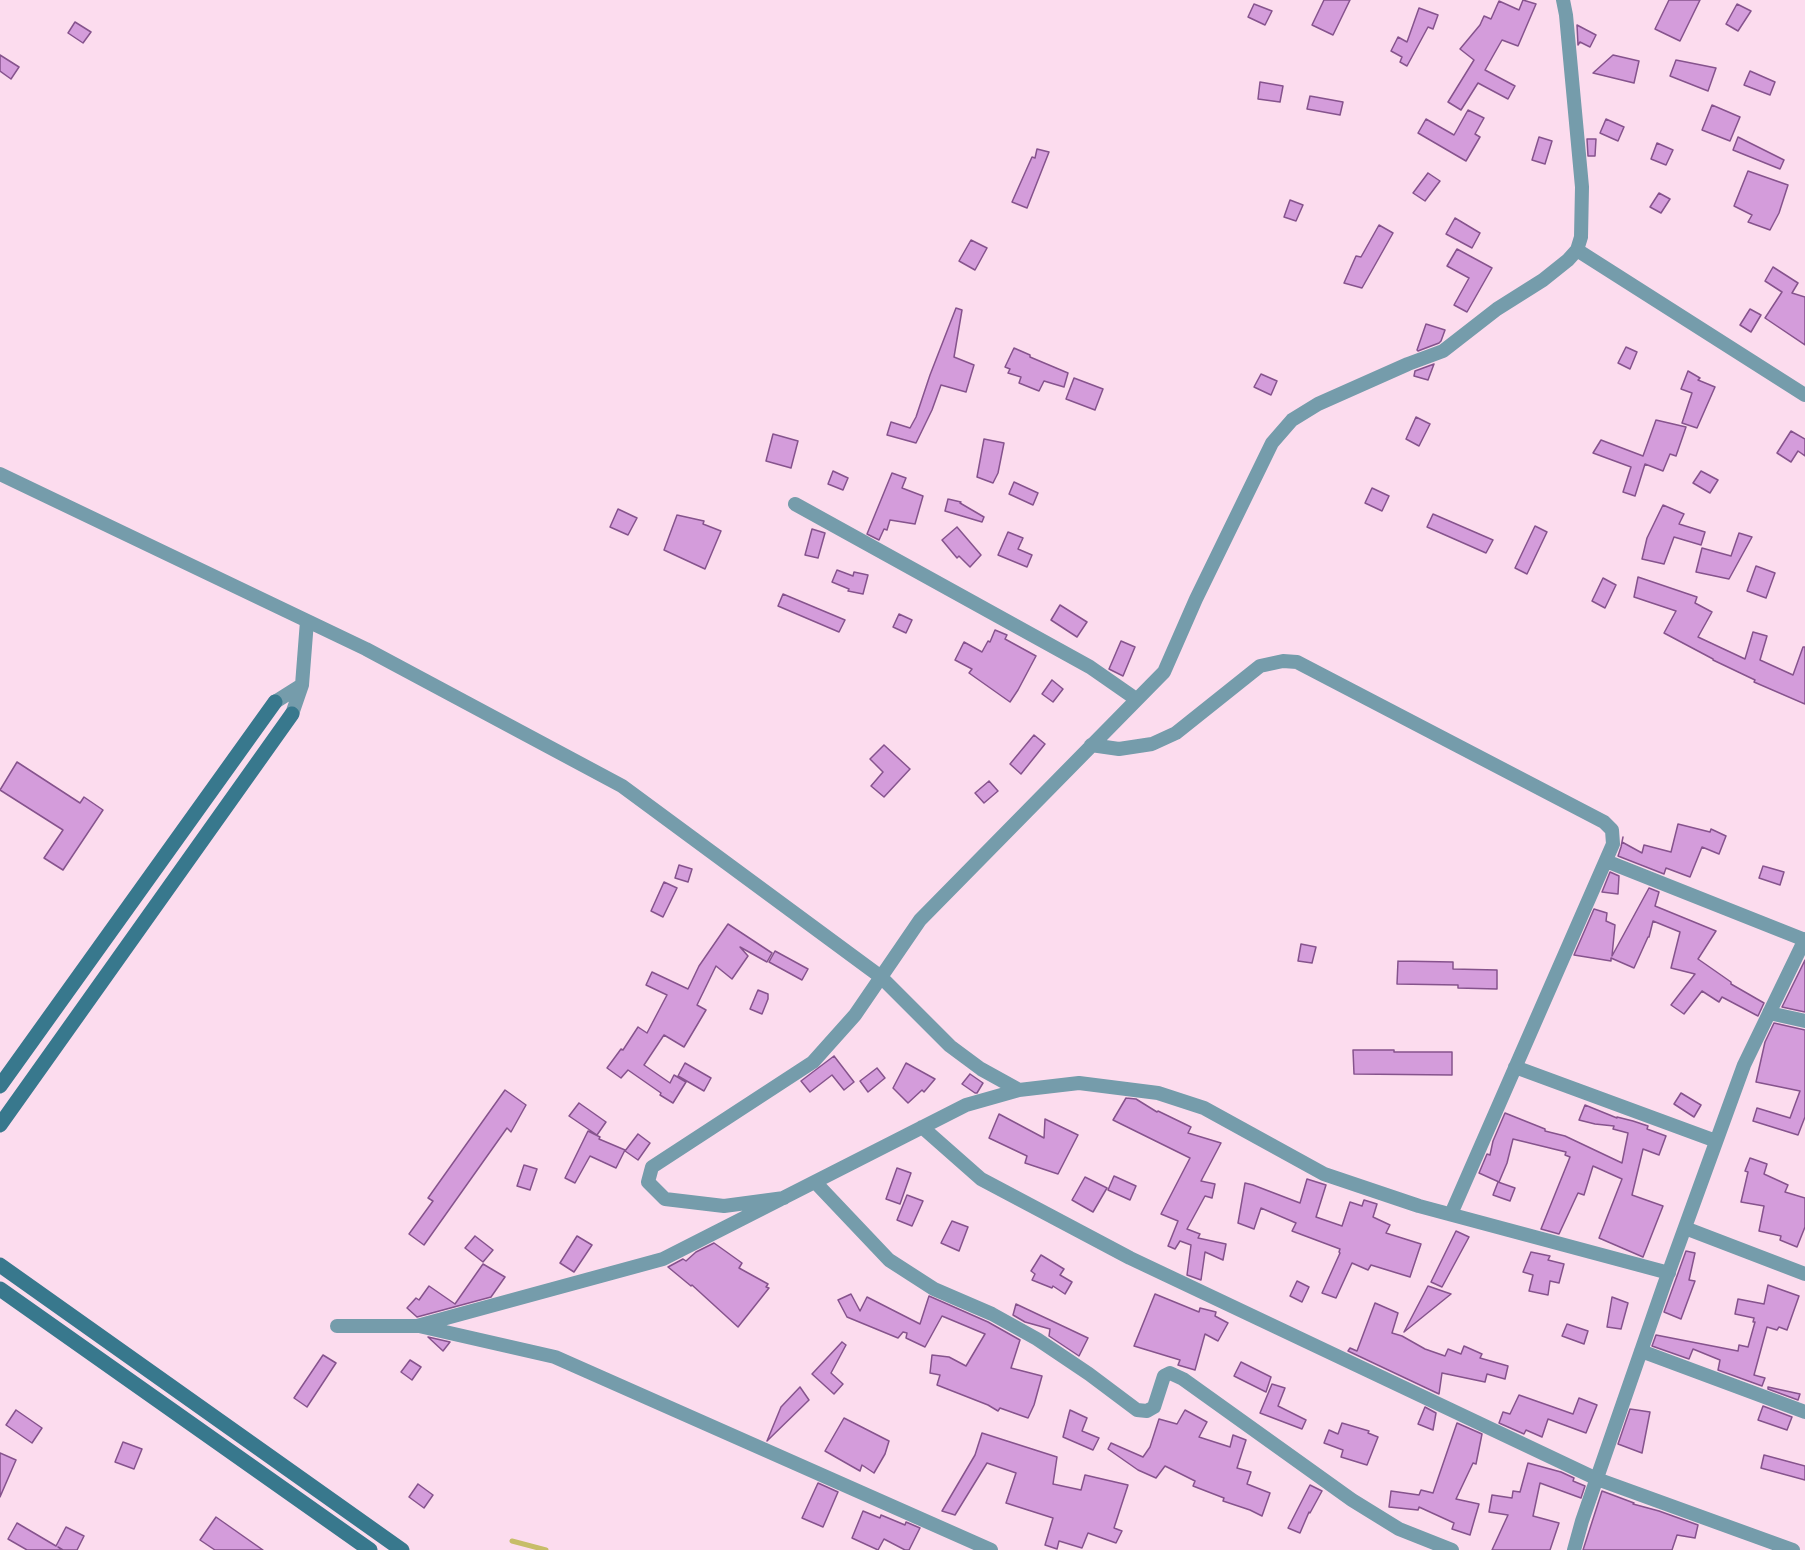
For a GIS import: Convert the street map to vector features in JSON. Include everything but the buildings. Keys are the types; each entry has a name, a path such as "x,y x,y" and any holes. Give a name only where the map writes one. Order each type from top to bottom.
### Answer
{"street":[{"path":"784,1198 724,1206 665,1199 648,1182 652,1167 813,1062 855,1015 920,920 1164,672 1196,599 1272,443 1292,420 1318,404 1443,351 1497,309 1543,280 1577,250 1581,237 1582,188 1563,0"},
{"path":"1577,250 1805,394"},
{"path":"0,474 366,649 622,786 882,976 950,1046 981,1069 1019,1090"},
{"path":"795,504 1090,668 1136,699"},
{"path":"0,1125 292,714 302,685 307,621"},
{"path":"1091,745 1119,749 1152,744 1176,733 1260,666 1283,661 1297,662 1604,822 1612,830 1613,844 1606,861 1451,1214"},
{"path":"0,1086 275,702 302,685"},
{"path":"1574,1550 1641,1351 1744,1065 1805,939 1606,861"},
{"path":"1769,1012 1805,1021"},
{"path":"1515,1067 1716,1141"},
{"path":"417,1326 663,1259 966,1105 1019,1090 1079,1083 1158,1093 1204,1108 1324,1174 1419,1206 1669,1273"},
{"path":"922,1127 981,1179 1130,1258 1597,1479 1792,1550"},
{"path":"815,1182 889,1260 934,1289 992,1314 1037,1339 1137,1410 1147,1411 1154,1407 1164,1376 1170,1373 1184,1379 1352,1500 1399,1529 1452,1550"},
{"path":"1685,1228 1805,1274"},
{"path":"0,1265 402,1550"},
{"path":"0,1289 370,1550"},
{"path":"337,1326 417,1326 555,1357 991,1550"},
{"path":"1641,1351 1805,1412"}],"waterway":[{"path":"512,1541 546,1550"}]}
